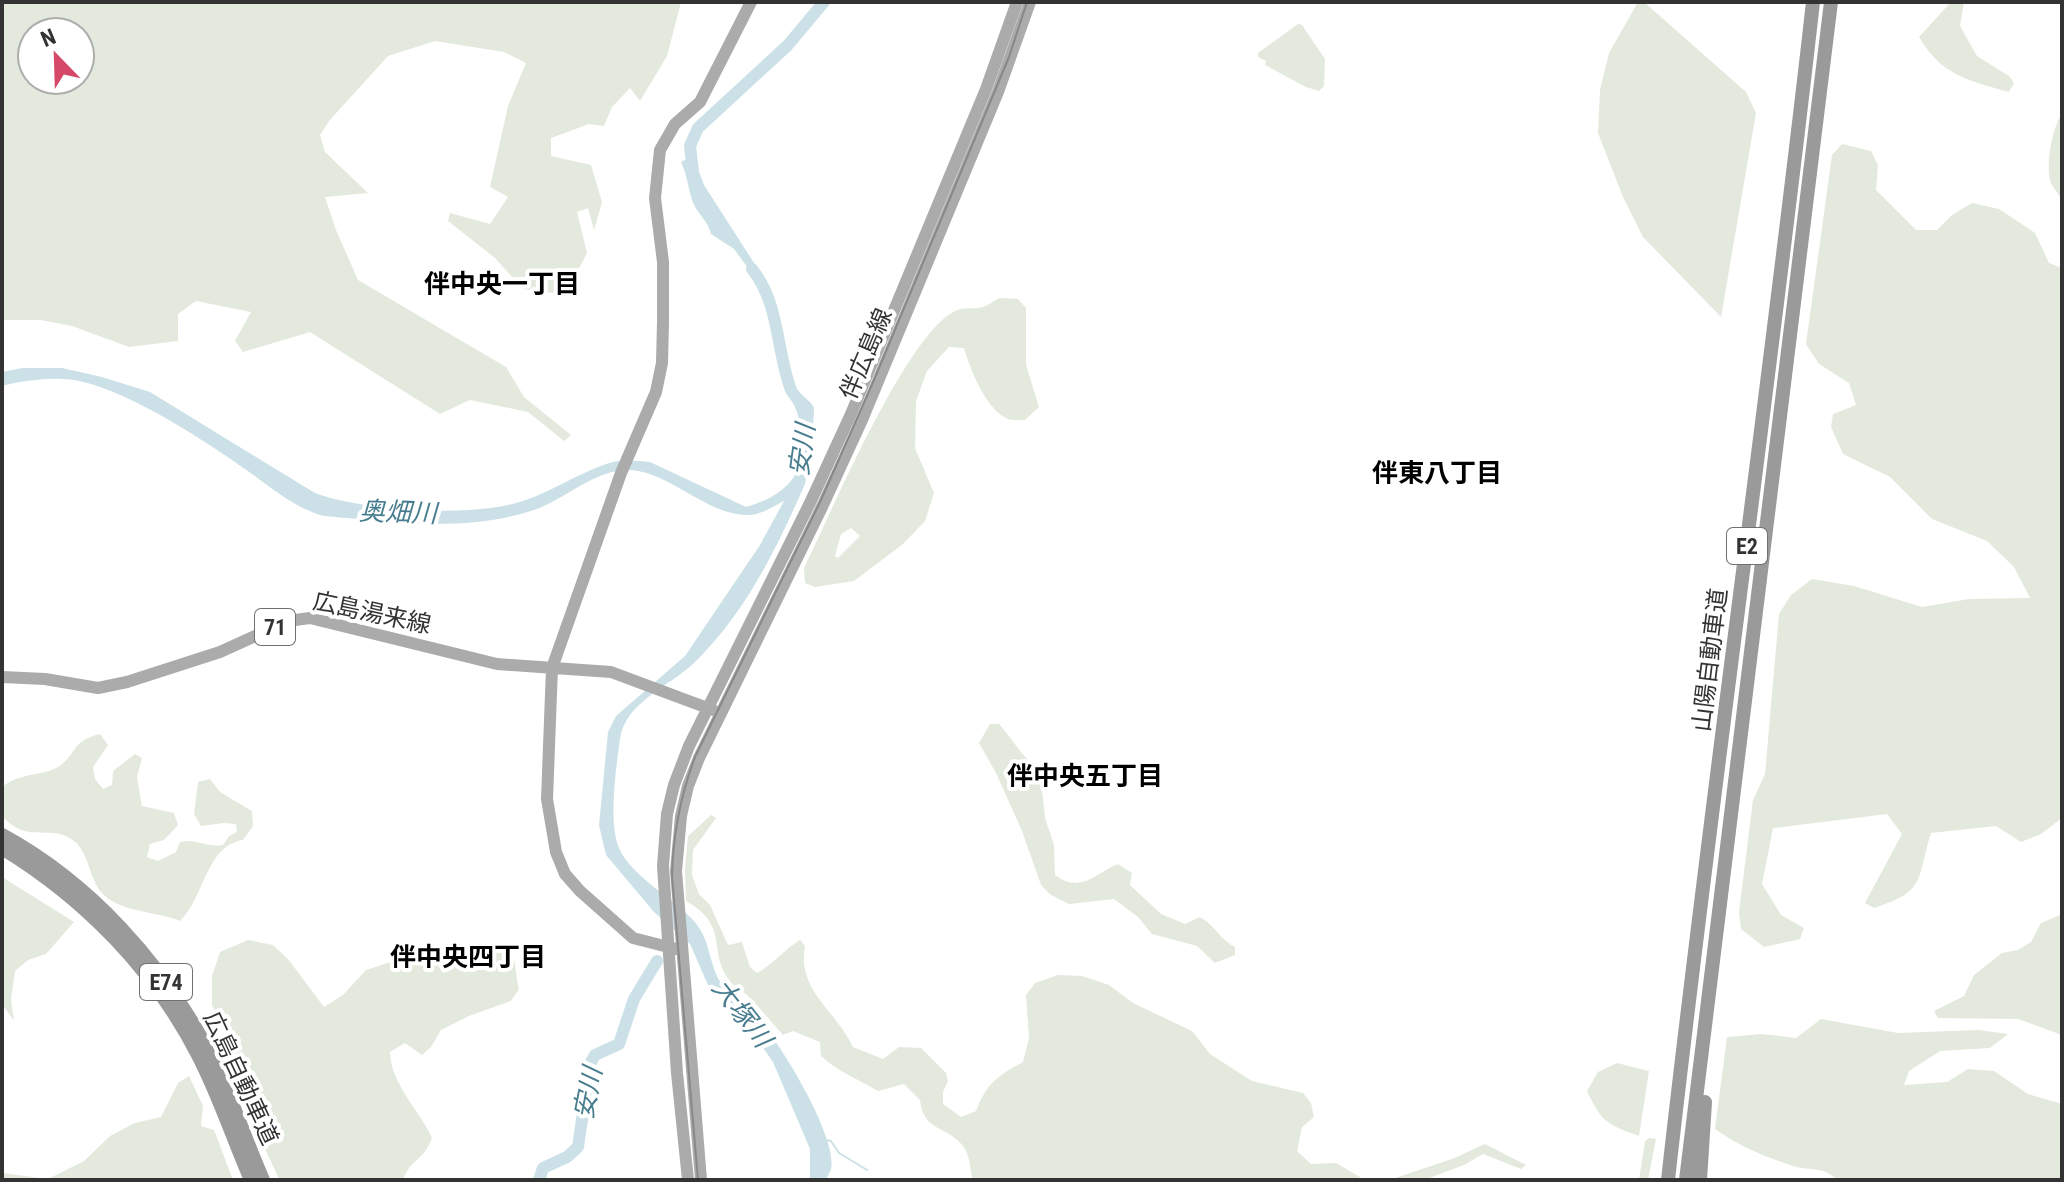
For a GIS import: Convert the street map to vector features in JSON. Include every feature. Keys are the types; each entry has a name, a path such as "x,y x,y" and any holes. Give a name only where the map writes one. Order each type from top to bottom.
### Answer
{"highway":[{"name":"山陽自動車道","path":"1668,1180 1813,2"},
{"name":"山陽自動車道","path":"1686,1180 1831,2"},
{"name":"広島自動車道","path":"2,835 70,881 124,930 154,965 209,1050 263,1180"},
{"name":"広島自動車道","path":"2,848 45,877 88,912 145,972 199,1055 251,1180"},
{"path":"1700,1180 1717,938"},
{"path":"1660,1180 1678,1090"}],"main road":[{"path":"682,951 633,938 565,874 556,852 547,799 552,668 621,473 656,392 662,363 663,262 655,198 660,150 675,124 700,102 742,14 751,2"},
{"name":"伴広島線","path":"992,90 1017,2"},
{"name":"伴広島線","path":"714,711 851,414 1030,2"},
{"name":"広島湯来線","path":"2,677 45,679 98,688 127,682 220,652 288,621 310,618 497,664 611,672 714,711"},
{"path":"688,1180 668,947 664,842 671,799 689,746 714,711"},
{"path":"701,1180 678,902 677,842 688,786 714,711"}],"shaded area":[{"path":"2,2 681,2 667,56 640,101 630,88 612,107 604,126 589,124 551,138 551,156 591,165 602,202 594,230 588,208 577,212 587,253 576,274 574,291 568,295 523,289 495,258 448,221 450,213 490,224 508,197 490,187 508,106 526,63 504,52 435,41 388,56 320,135 325,152 368,193 325,197 358,280 506,367 524,397 571,435 564,441 528,412 470,400 440,414 310,332 243,352 235,341 251,312 196,301 178,314 178,341 129,347 72,326 41,320 2,320"},
{"path":"1638,2 1644,2 1746,92 1756,113 1721,317 1643,237 1623,197 1598,133 1600,90 1609,53"},
{"path":"1951,2 1964,2 1960,26 1977,56 2009,76 2014,83 2009,92 1957,75 1937,60 1919,37"},
{"path":"1298,24 1302,25 1325,59 1324,86 1319,91 1265,65 1266,61 1258,57 1258,53"},
{"path":"2062,114 2062,200 2051,183 2049,158"},
{"path":"1842,144 1871,151 1878,165 1876,190 1916,230 1937,230 1952,215 1972,203 1999,209 2035,233 2049,263 2062,268 2062,818 2041,834 2021,842 1996,826 1931,833 1917,882 1903,896 1874,908 1865,903 1902,834 1887,814 1773,828 1762,884 1781,915 1804,928 1800,939 1764,947 1741,929 1739,912 1753,800 1765,774 1779,614 1791,595 1812,579 1854,586 1922,607 1969,599 2030,598 2014,567 1987,541 1932,519 1890,477 1843,454 1831,427 1833,414 1856,405 1849,383 1819,364 1806,344 1832,155"},
{"path":"1000,298 1018,299 1026,308 1026,365 1039,407 1025,420 1013,420 998,413 974,376 964,348 949,347 927,371 916,401 915,448 934,493 925,521 903,544 854,581 815,587 805,583 804,568 832,508 871,429 913,356 934,329 953,312 983,307","holes":["851,528 860,536 838,558 835,556 841,534"]},
{"path":"990,724 999,724 1040,771 1045,818 1054,845 1055,875 1072,883 1080,883 1118,864 1132,873 1130,885 1161,914 1185,924 1200,917 1235,947 1235,955 1215,963 1197,946 1152,934 1138,917 1114,899 1069,904 1051,895 1041,885 1022,831 979,743"},
{"path":"100,734 108,745 93,767 95,779 103,789 112,785 113,771 135,754 142,758 137,777 142,806 174,813 178,825 164,840 150,844 147,857 158,861 176,852 180,842 223,845 229,836 237,832 236,824 201,826 194,814 198,782 210,779 220,792 252,811 253,826 243,840 231,844 213,862 195,900 180,921 112,901 99,889 83,853 74,841 57,833 21,830 2,816 2,787 17,778 55,769 80,743"},
{"path":"711,815 716,818 693,850 692,875 699,894 710,905 728,945 742,942 750,967 757,973 800,940 805,946 804,962 812,988 853,1047 883,1059 899,1047 921,1048 946,1073 948,1081 943,1092 943,1104 961,1117 976,1111 994,1081 1023,1062 1029,1038 1026,995 1035,983 1058,975 1082,976 1109,985 1133,1003 1192,1031 1210,1054 1252,1081 1303,1093 1311,1103 1314,1117 1302,1127 1297,1151 1311,1164 1336,1163 1365,1180 973,1180 965,1149 959,1141 926,1118 920,1100 904,1084 878,1091 841,1071 821,1056 820,1042 793,1031 783,1035 730,981 719,959 713,929 700,911 686,901 688,836"},
{"path":"2,877 74,922 46,954 28,960 15,971 11,999 14,1021 2,1004"},
{"path":"2060,915 2062,1035 2018,1019 1938,1018 1934,1011 1964,996 1974,975 2002,953 2018,950 2031,942 2041,923"},
{"path":"248,940 273,945 288,959 324,1007 343,995 366,970 451,943 463,955 474,960 486,956 498,944 508,943 519,989 511,1001 441,1030 422,1055 405,1043 390,1052 400,1086 432,1138 403,1180 279,1179 261,1140 259,1112 240,1080 236,1058 212,1005 212,976 220,952"},
{"path":"1821,1019 1898,1033 1979,1030 2008,1034 1990,1048 1940,1051 1909,1071 1904,1085 1947,1082 1968,1069 1994,1071 2028,1094 2062,1104 2062,1180 1837,1180 1826,1172 1797,1167 1760,1154 1715,1129 1727,1037 1762,1034 1796,1038"},
{"path":"1617,1063 1649,1071 1639,1136 1607,1121 1587,1091 1598,1072"},
{"path":"189,1076 203,1106 201,1126 214,1130 233,1180 2,1180 2,1173 48,1179 84,1161 110,1136 135,1123 161,1117 178,1083"},
{"path":"1656,1139 1648,1180 1639,1180 1645,1141"},
{"path":"1485,1144 1526,1165 1521,1169 1483,1154 1464,1165 1424,1180 1389,1180 1452,1159"}],"water":[{"path":"693,156 704,185 765,280 759,283 734,249 711,234 696,209 681,162"},
{"path":"22,368 62,368 150,392 315,493 387,508 443,511 516,503 601,466 627,461 650,462 746,507 776,494 796,474 802,440 798,417 790,398 797,392 808,412 810,423 810,461 805,484 771,556 729,623 694,663 630,715 620,739 613,810 616,837 625,858 699,927 719,980 758,1018 793,1068 826,1135 831,1169 826,1180 810,1180 810,1149 773,1062 744,1021 708,985 690,944 654,912 606,855 599,825 608,732 616,716 685,656 760,545 784,501 755,514 735,514 661,479 631,470 592,479 531,511 481,521 428,524 324,516 293,502 183,428 107,389 63,379 32,380 2,386 2,372"}],"waterway":[{"name":"安川","path":"693,172 690,146 698,128 788,45 824,2"},
{"name":"安川","path":"752,269 773,312 791,390 808,409 807,428"},
{"name":"安川","path":"539,1180 543,1168 567,1157 578,1147 590,1064 595,1055 619,1044 634,999 657,961"},
{"path":"824,1140 831,1141 839,1153 867,1170"}],"tram line":[{"path":"698,1180 672,876 681,801 695,757 821,500 874,380 1009,57 1027,2"}],"district":[{"name":"伴中央一丁目","path":"502,284"},
{"name":"伴東八丁目","path":"1437,473"},
{"name":"伴中央五丁目","path":"1085,776"},
{"name":"伴中央四丁目","path":"468,957"}],"water label":[{"name":"奥畑川","path":"398,512"},
{"name":"大塚川","path":"742,1013"}]}
